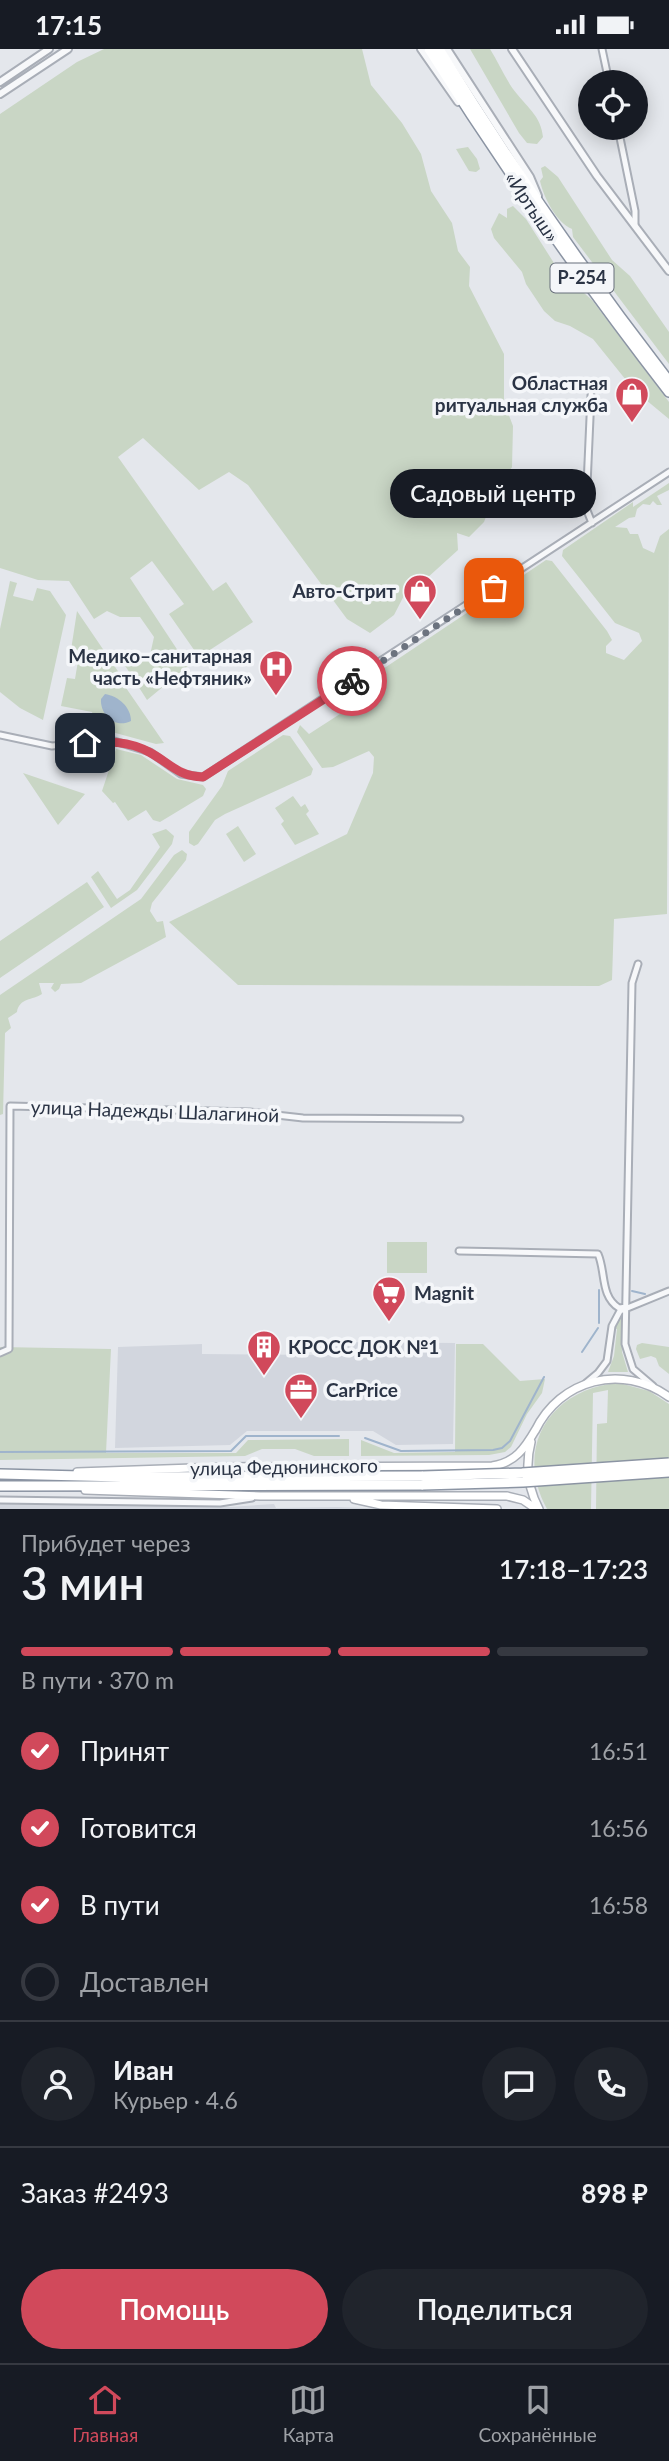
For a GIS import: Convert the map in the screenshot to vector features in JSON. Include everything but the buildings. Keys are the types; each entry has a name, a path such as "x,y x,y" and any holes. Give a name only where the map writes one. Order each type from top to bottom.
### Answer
{"highway":[{"name":"«Иртыш»","path":"429,49 566,257 669,392"},
{"name":"«Иртыш»","path":"439,49 547,217 669,381"},
{"path":"423,1480 669,1463"},
{"path":"423,1480 523,1482 669,1472"},
{"name":"улица Федюнинского","path":"0,1474 423,1480"},
{"name":"улица Федюнинского","path":"0,1486 423,1480"}],"main road":[{"path":"586,1383 602,1379 626,1379 642,1382 669,1397"},
{"name":"улица Федюнинского","path":"15,1474 222,1467 492,1466 506,1463 517,1456 554,1403 586,1383"},
{"path":"536,1429 529,1450 528,1472 538,1509"},
{"name":"улица Федюнинского","path":"17,1486 260,1496 508,1496 538,1509"},
{"path":"347,1496 382,1505 496,1509"}],"street":[{"path":"34,59 42,49"},
{"path":"0,82 49,49"},
{"path":"0,95 68,49"},
{"path":"421,49 470,115"},
{"path":"447,49 530,177 547,217"},
{"path":"512,49 583,156 669,271"},
{"path":"602,49 606,70"},
{"path":"620,140 635,211 635,226"},
{"path":"591,395 586,508 592,523"},
{"path":"0,735 52,745 111,740 150,752 181,774 192,777 207,775 669,472"},
{"path":"638,964 632,983 625,1345 628,1359 639,1375 659,1390"},
{"name":"улица Надежды Шалагиной","path":"0,1353 9,1349 10,1105 250,1111 303,1118 460,1119"},
{"path":"459,1251 598,1254 603,1285 613,1304 619,1308 627,1307"},
{"path":"586,1383 605,1365 610,1352 613,1321 620,1311 669,1291"},
{"path":"0,1500 220,1503 260,1496"}],"shaded area":[{"path":"336,1342 455,1343 453,1444 396,1445 373,1431 247,1431 230,1445 115,1448 118,1347 202,1344 202,1354 335,1355"},
{"path":"0,1504 230,1507 274,1504 276,1508 393,1509 0,1509"}],"green space":[{"path":"104,49 362,49 371,85 402,123 421,154 431,191 452,223 458,251 470,267 469,286 504,354 504,402 513,426 512,467 493,498 484,522 469,537 457,533 458,550 426,579 411,582 394,615 370,633 347,619 248,485 229,472 199,490 143,438 118,457 213,591 226,582 253,622 199,657 169,614 184,604 152,561 130,578 188,666 147,700 124,664 150,655 154,637 140,617 120,617 107,611 94,619 69,581 38,580 0,568 0,114 77,62"},
{"path":"470,49 490,49 509,83 540,124 543,137 537,144 527,143 519,133"},
{"path":"468,147 477,159 480,169 476,172 469,171 456,149"},
{"path":"545,166 558,177 612,260 630,276 669,332 669,364 573,237 572,229 561,221 552,209 540,181 543,177 541,168"},
{"path":"513,206 526,219 559,271 592,300 669,402 669,419 634,390 593,339 555,321 544,311 526,284 522,272 494,238 491,229 499,213 507,218 507,209"},
{"path":"669,483 669,490 657,496 662,505 653,501 650,505 643,504 637,509 635,517 615,527 627,528 630,534 638,534 643,548 654,553 660,536 669,529 667,914 614,919 612,980 599,986 238,985 169,922 347,834 373,773 374,757 369,751 333,767 322,768 297,732 300,725 309,734 374,692 382,677 380,671 546,560 552,561 607,631 612,640 606,646 606,653 624,660 642,641 639,633 615,623 562,556 563,550 633,502 633,507"},
{"path":"10,581 17,583 13,596 33,601 37,588 50,591 66,615 43,720 20,708 0,692 0,629"},
{"path":"77,611 164,743 156,744 97,728 92,712 61,706 67,678 75,679 79,655 71,650"},
{"path":"283,735 290,736 313,769 311,775 225,814 215,820 198,844 194,846 189,843 189,832 222,786 228,771"},
{"path":"116,749 141,755 177,779 203,785 206,789 203,796 160,822 153,820 146,810 128,821 115,802 102,791"},
{"path":"23,773 85,794 58,825"},
{"path":"293,796 301,807 305,804 309,811 306,814 319,834 295,845 281,824 284,821 275,808"},
{"path":"238,826 256,854 244,862 226,834"},
{"path":"166,829 174,836 172,844 137,890 111,908 91,877 98,871 117,899 130,890 160,847 152,834"},
{"path":"182,850 187,854 186,860 152,903 150,911 157,922 163,921 166,937 81,983 61,984 55,992 51,988 54,983 39,983 42,994 20,1004 17,1012 8,1018 11,1028 5,1033 3,1114 0,1115 0,995 141,899 174,855"},
{"path":"87,882 104,907 0,978 0,941"},
{"path":"387,1242 427,1242 427,1273 387,1273"},
{"path":"621,1315 622,1352 628,1372 608,1372 614,1356 617,1329 614,1328"},
{"path":"642,1343 669,1347 669,1374 659,1366 656,1358 651,1356 640,1359 636,1349 637,1345"},
{"path":"456,1344 483,1344 520,1381 545,1379 542,1393 527,1414 511,1447 505,1452 489,1455 361,1456 361,1440 394,1453 455,1452"},
{"path":"0,1347 111,1349 106,1453 236,1453 248,1440 349,1439 349,1456 314,1456 295,1449 262,1449 245,1456 0,1460"},
{"path":"619,1383 649,1391 669,1404 669,1509 596,1509 597,1424 607,1423 608,1390 593,1393 591,1509 547,1509 538,1486 534,1464 537,1443 545,1425 557,1409 574,1396 595,1387"}],"water":[{"path":"105,694 123,703 129,711 131,721 114,722 106,715 101,705"}],"waterway":[{"path":"599,1290 599,1323"},
{"path":"632,1291 645,1294"},
{"path":"582,1352 598,1328"},
{"path":"365,1438 401,1451 502,1448 510,1441 544,1377"},
{"path":"0,1452 231,1451 246,1436 339,1436"}],"way so far":[{"path":"352,681 494,588"}],"place":[{"name":"Областная ритуальная служба","path":"632,424"},
{"name":"Садовый центр","path":"494,588"},
{"name":"Авто-Стрит","path":"420,621"},
{"name":"Медико–санитарная часть «Нефтяник»","path":"276,697"},
{"name":"Magnit","path":"389,1323"},
{"name":"КРОСС ДОК №1","path":"264,1377"},
{"name":"CarPrice","path":"301,1420"}],"route":[{"path":"85,743 111,740 138,747 150,752 181,774 203,777 352,681"}]}
